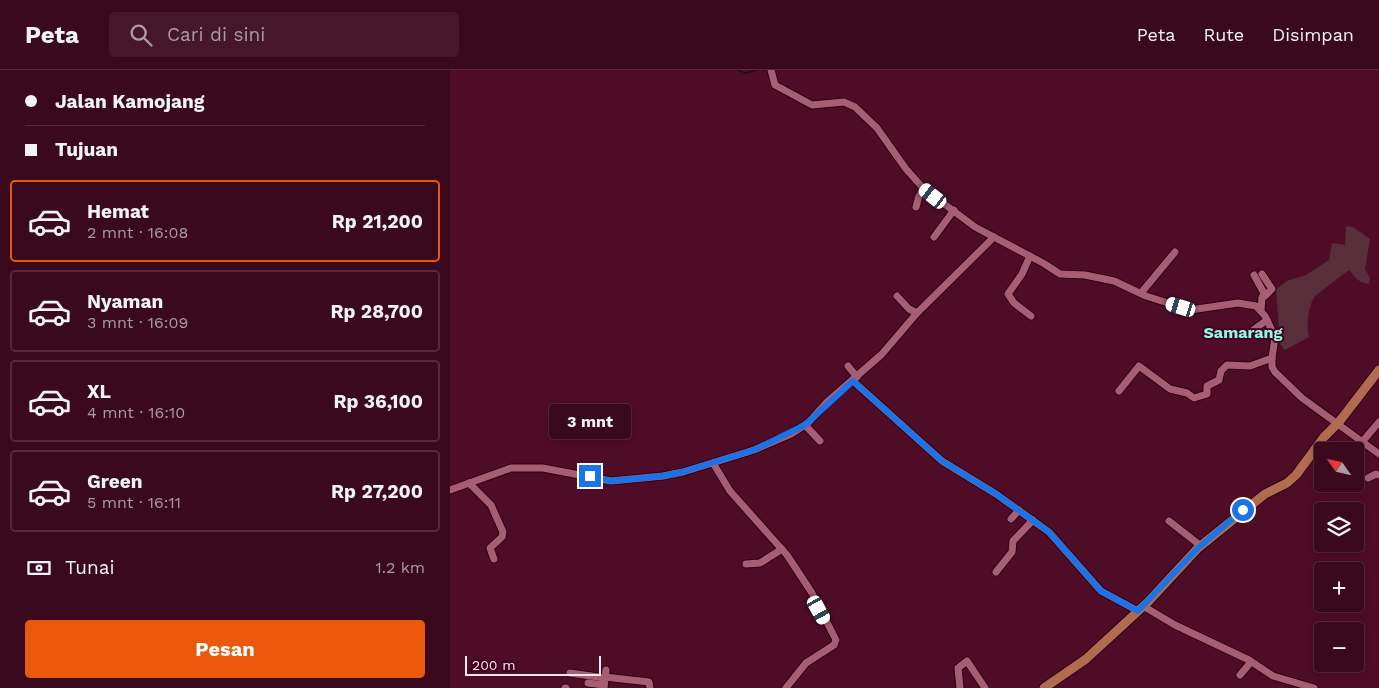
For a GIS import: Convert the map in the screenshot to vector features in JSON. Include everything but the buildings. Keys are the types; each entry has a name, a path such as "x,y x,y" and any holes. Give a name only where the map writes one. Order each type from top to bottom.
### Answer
{"main road":[{"path":"1044,688 1086,659 1141,608 1201,546 1265,494 1286,483 1296,475 1324,437 1337,424 1379,370"}],"street":[{"path":"772,73 775,86 806,103 824,105 844,102 858,109 877,128 906,169 925,190 994,238 1030,256 1061,275 1085,275 1107,279 1140,293 1190,310 1238,303 1252,305 1261,310 1275,338 1272,367 1302,398 1362,442 1379,422"},
{"path":"916,207 919,196 925,190"},
{"path":"934,238 954,210"},
{"path":"450,490 511,468 543,468 611,481 623,481 682,472 754,450 805,425 882,354 917,313 994,238"},
{"path":"1140,293 1175,252"},
{"path":"1030,256 1026,267 1008,294 1014,303 1031,316"},
{"path":"1258,275 1265,296 1262,297 1261,310"},
{"path":"898,296 908,308 917,313"},
{"path":"1249,333 1267,320"},
{"path":"1119,391 1139,366 1170,389 1187,393 1194,398 1208,394 1207,385 1219,380 1221,371 1227,365 1250,366 1272,358"},
{"path":"848,366 855,379 942,461 1033,520 1066,549 1098,588 1251,662 1274,676 1314,688"},
{"path":"805,425 820,441"},
{"path":"1364,443 1379,454"},
{"path":"714,463 730,491 782,549 812,593 836,641 834,645 806,663 786,688"},
{"path":"1368,478 1376,474 1379,475"},
{"path":"469,482 491,505 502,532 501,538 490,548 494,559"},
{"path":"1012,519 1019,510"},
{"path":"996,572 1012,552 1013,541 1033,520"},
{"path":"1170,521 1201,546"},
{"path":"746,564 760,563 782,549"},
{"path":"960,688 958,668 967,661 985,688"},
{"path":"1240,675 1251,662"},
{"path":"570,673 605,680 649,682 650,688"},
{"path":"588,683 605,680"}],"shaded area":[{"path":"1346,226 1353,227 1370,239 1365,269 1370,278 1369,284 1359,281 1349,270 1315,296 1308,316 1309,337 1285,350 1280,344 1276,289 1287,281 1306,275 1329,260 1332,243 1345,245"}],"waterway":[{"path":"736,70 746,73 758,70"}],"district":[{"name":"Samarang","path":"1243,332"}],"route":[{"path":"590,476 611,481 623,481 663,476 754,450 791,434 808,423 826,403 853,381 942,461 996,494 1049,532 1101,591 1138,611 1164,586 1198,548 1243,510"}]}
